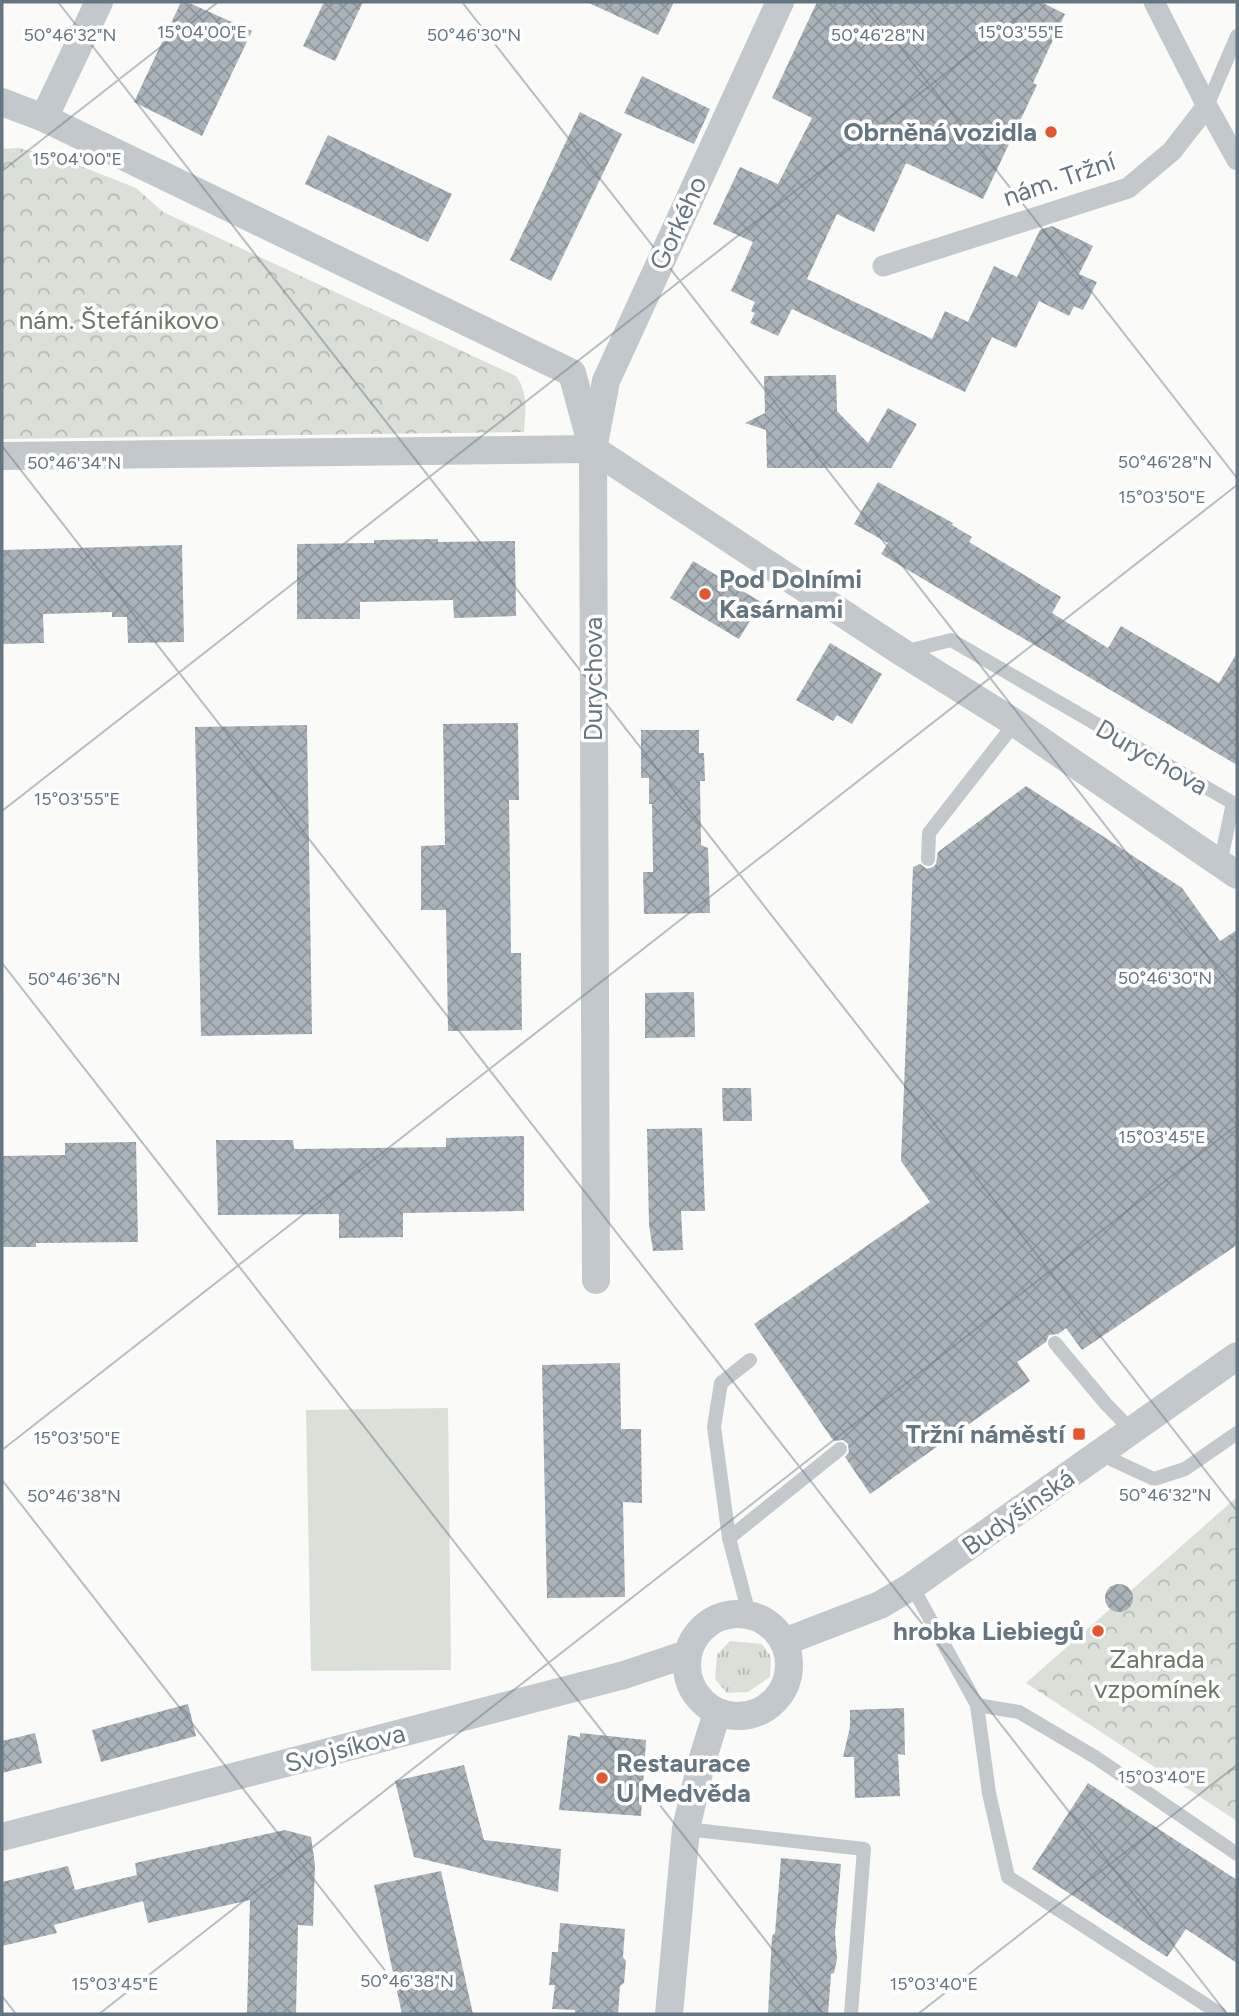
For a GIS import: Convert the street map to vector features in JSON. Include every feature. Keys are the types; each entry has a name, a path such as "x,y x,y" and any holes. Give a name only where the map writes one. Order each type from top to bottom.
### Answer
{"street":[{"path":"44,118 99,2"},
{"name":"Gorkého","path":"593,449 606,381 780,2"},
{"path":"1154,2 1237,160"},
{"path":"2,456 593,449 572,373 44,118 3,103"},
{"name":"nám. Tržní","path":"883,266 1128,188 1172,151 1207,106"},
{"name":"Durychova","path":"593,449 903,653 1015,723 1228,869"},
{"name":"Durychova","path":"593,449 596,1280"},
{"name":"Budyšínská","path":"785,1642 880,1605 912,1586 1237,1356"},
{"path":"733,1613 749,1614 769,1624 785,1642 789,1674 784,1690 774,1703 760,1712 743,1716 717,1713 699,1699 691,1686 686,1670 687,1654 693,1639 703,1626 717,1617 733,1613"},
{"name":"Svojsíkova","path":"2,1837 624,1675 687,1654"},
{"path":"669,2014 686,1829 701,1764 717,1713"}],"lane":[{"path":"1207,106 1237,36"},
{"name":"Durychova","path":"903,653 951,640 1233,803 1228,869"},
{"path":"928,859 929,833 1015,723"},
{"path":"1055,1343 1132,1431"},
{"path":"749,1614 729,1538 714,1427 721,1383 750,1360"},
{"path":"1100,1454 1154,1479 1185,1469 1237,1433"},
{"path":"729,1538 840,1449"},
{"path":"912,1586 977,1704 989,1793 1008,1877 1220,2014"},
{"path":"977,1704 1019,1712 1095,1757 1237,1854"},
{"path":"686,1829 864,1849 851,2014"}],"green space":[{"name":"nám. Štefánikovo","path":"19,148 65,160 136,188 163,212 516,376 525,396 524,432 2,439 2,149"},
{"path":"448,1408 451,1670 311,1671 306,1410"},
{"name":"Zahrada vzpomínek","path":"1237,1497 1237,1821 1026,1683"},
{"path":"730,1641 762,1644 771,1657 770,1677 748,1692 727,1693 715,1679 717,1655"}],"building":[{"path":"181,2 187,2 252,31 202,136 134,102"},
{"path":"324,2 363,2 335,61 303,46"},
{"path":"587,2 674,2 658,35"},
{"path":"817,2 1041,2 1065,14 1033,83 1037,85 983,199 906,163 874,232 837,214 807,279 932,339 945,311 968,322 994,266 1017,277 1040,230 1052,226 1093,246 1079,274 1097,282 1083,310 1074,306 1069,316 1039,301 1016,348 992,337 965,392 792,309 778,336 750,323 755,313 751,311 755,302 731,291 753,242 713,224 740,167 778,184 812,118 772,98"},
{"path":"642,76 710,109 694,144 624,113"},
{"path":"580,112 622,134 551,281 510,260"},
{"path":"328,135 452,194 428,242 305,184"},
{"path":"836,375 837,411 868,443 888,408 917,424 891,468 767,468 766,430 745,423 765,413 764,376"},
{"path":"878,482 953,523 952,525 972,537 969,542 1061,597 1052,613 1108,648 1121,626 1219,683 1237,653 1237,765 881,554 888,543 854,524"},
{"path":"438,539 438,542 515,541 516,616 454,618 453,600 360,602 360,619 297,619 297,544"},
{"path":"182,545 184,642 128,643 127,617 112,617 112,612 43,614 44,643 2,644 2,550"},
{"path":"693,561 761,602 739,639 670,598"},
{"path":"830,643 882,674 852,724 837,715 833,721 796,700"},
{"path":"518,723 519,800 509,800 511,953 521,953 522,1030 448,1031 446,910 421,910 421,846 445,845 443,724"},
{"path":"307,725 312,1034 201,1036 195,727"},
{"path":"641,730 699,730 699,753 704,753 705,781 700,781 701,845 708,848 710,913 644,914 643,872 653,872 652,804 649,804 649,778 641,778"},
{"path":"1026,786 1182,888 1220,941 1237,930 1237,1245 1082,1350 1066,1328 1058,1334 1049,1335 1046,1342 1017,1362 1030,1381 870,1494 845,1457 849,1452 848,1444 843,1440 834,1441 830,1436 754,1324 930,1202 901,1161 913,867 920,864 927,869 933,867 938,852"},
{"path":"694,992 695,1037 645,1038 645,993"},
{"path":"722,1088 751,1088 752,1121 723,1121"},
{"path":"702,1128 705,1211 681,1211 683,1250 653,1251 649,1224 647,1129"},
{"path":"524,1136 524,1211 403,1213 403,1237 339,1238 339,1214 218,1215 216,1140 293,1140 294,1149 446,1147 446,1138"},
{"path":"136,1142 138,1242 36,1243 36,1247 2,1247 2,1156 65,1155 65,1143"},
{"path":"620,1363 621,1429 641,1429 642,1503 623,1502 625,1597 547,1598 542,1365"},
{"path":"1119,1584 1129,1588 1133,1598 1129,1608 1119,1612 1109,1608 1105,1598 1109,1588"},
{"path":"188,1704 196,1736 101,1762 92,1730"},
{"path":"904,1708 905,1755 898,1754 900,1796 855,1798 854,1757 843,1757 850,1727 850,1710"},
{"path":"35,1733 42,1763 2,1773 2,1741"},
{"path":"580,1733 646,1740 641,1816 559,1810 568,1735 580,1737"},
{"path":"464,1765 484,1840 561,1849 558,1892 414,1857 395,1781"},
{"path":"1088,1783 1237,1880 1237,1963 1186,1929 1167,1957 1032,1869"},
{"path":"285,1830 311,1837 315,1865 313,1926 298,1925 296,2014 247,2014 250,1900 148,1923 143,1901 54,1925 57,1933 2,1946 2,1882 68,1866 75,1890 137,1875 135,1863"},
{"path":"781,1858 841,1864 835,1933 837,1959 834,1973 831,1974 828,2014 768,2014 772,1936 775,1933"},
{"path":"441,1871 473,2014 402,2014 374,1885"},
{"path":"560,1923 625,1929 623,1957 626,1961 624,1983 620,1986 618,2014 575,2014 575,2010 552,2009 555,1985 549,1985 552,1952 558,1952"}],"place":[{"name":"Obrněná vozidla","path":"1051,132"},
{"name":"Pod Dolními Kasárnami","path":"705,594"},
{"name":"Tržní náměstí","path":"1079,1434"},
{"name":"hrobka Liebiegů","path":"1098,1631"},
{"name":"Restaurace U Medvěda","path":"602,1778"}]}
